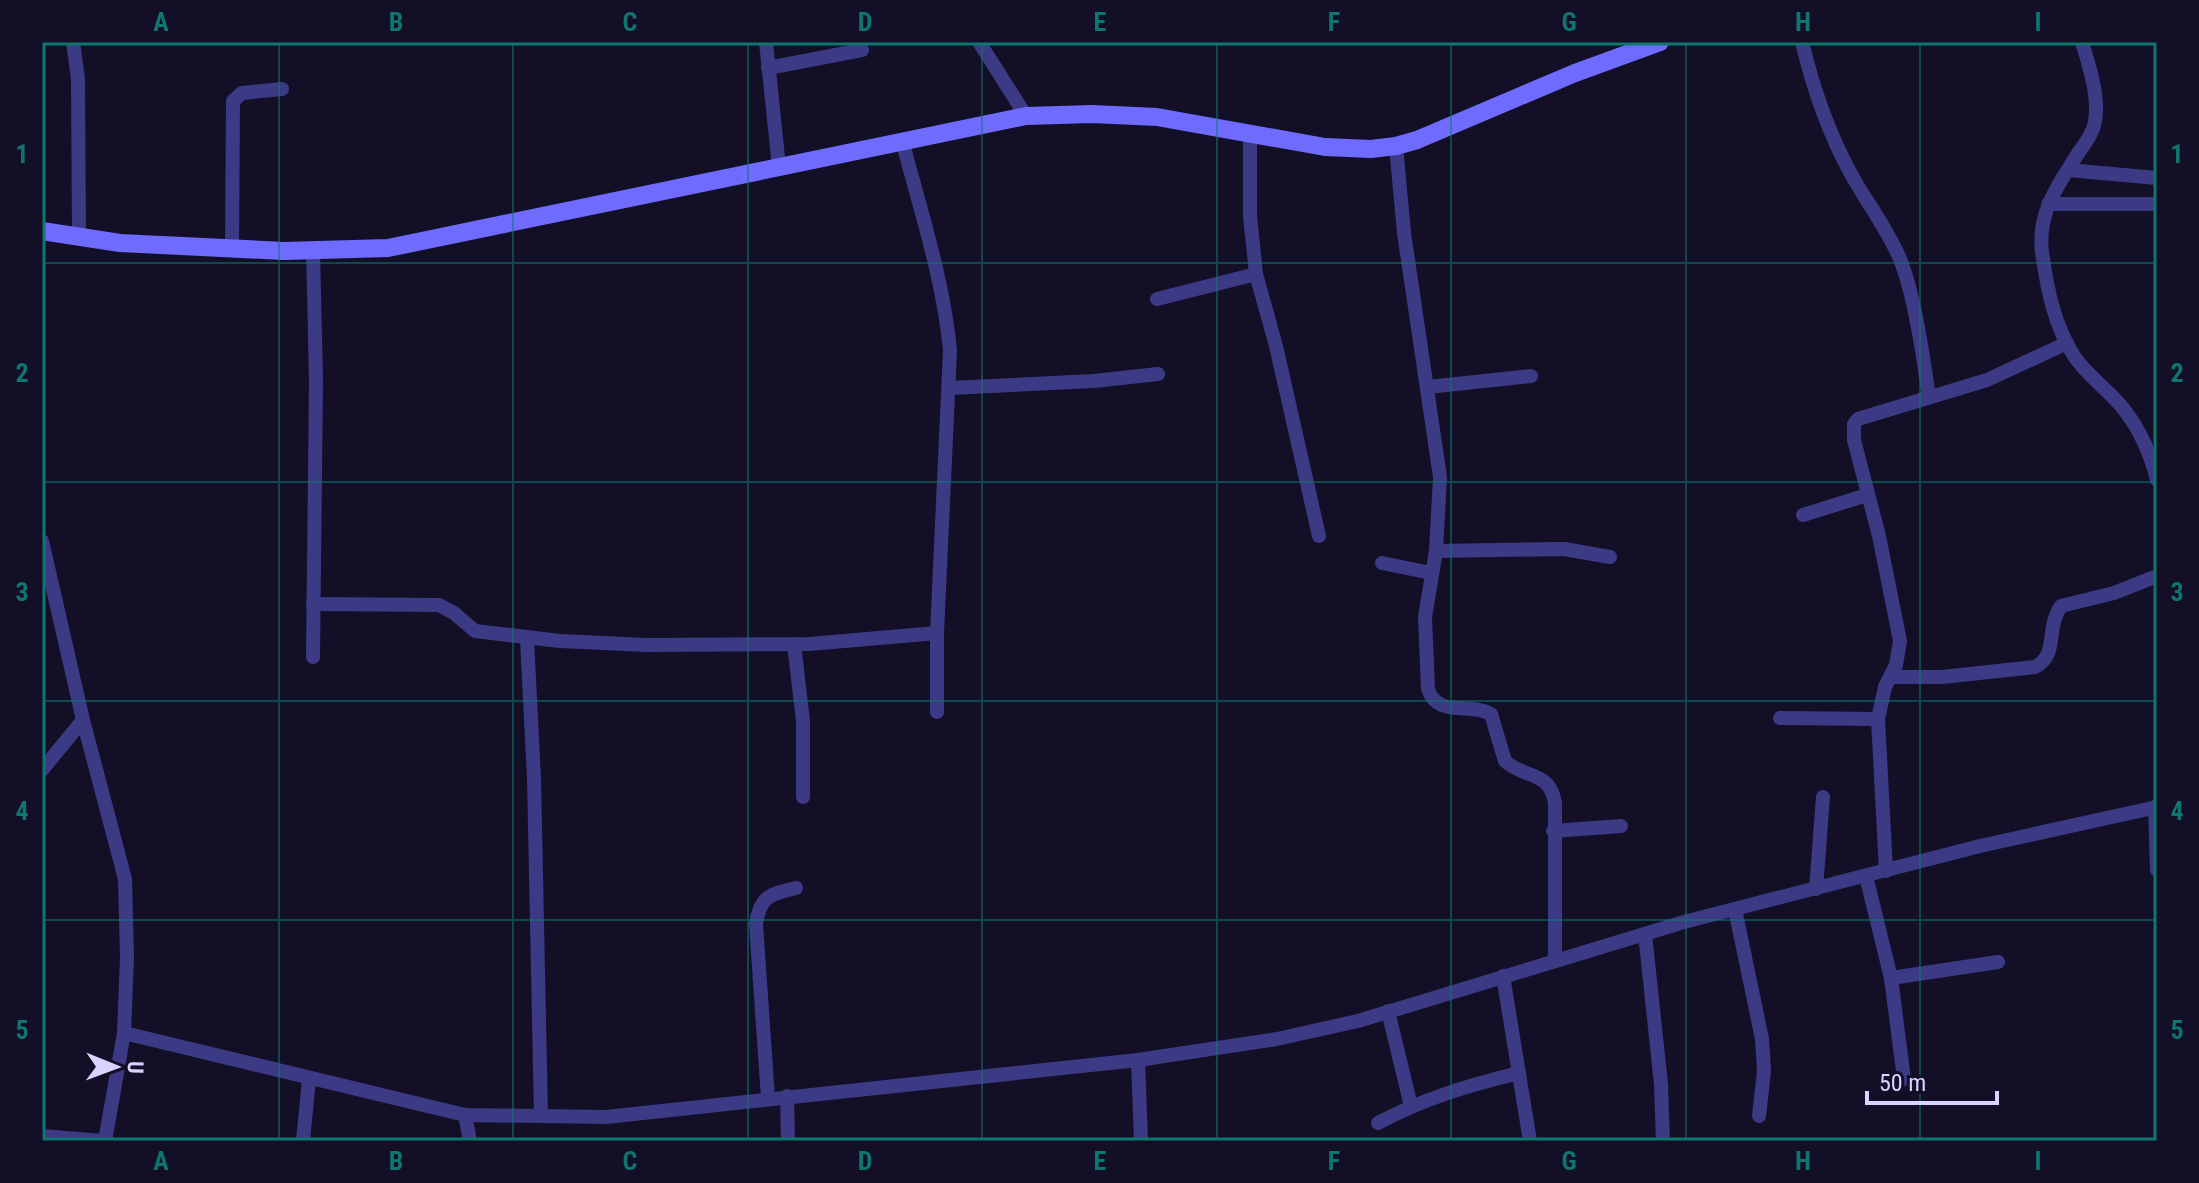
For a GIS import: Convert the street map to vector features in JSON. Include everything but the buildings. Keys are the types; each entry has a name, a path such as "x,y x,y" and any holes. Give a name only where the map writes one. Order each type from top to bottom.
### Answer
{"main road":[{"path":"42,231 120,243 232,249 388,248 1026,116 1092,114 1157,117 1337,148 1396,146 1434,134 1575,73 1660,42"}],"street":[{"path":"73,42 78,79 79,237"},
{"path":"766,42 779,167"},
{"path":"979,42 1026,116"},
{"path":"1802,42 1811,81 1827,124 1851,174 1883,224 1901,262 1922,349 1929,397"},
{"path":"2082,42 2096,114 2091,134 2042,219 2042,250 2056,320 2067,343 2082,367 2136,424 2157,480"},
{"path":"768,68 862,50"},
{"path":"232,249 233,101 242,93 282,89"},
{"path":"1250,134 1250,216 1256,274 1276,346 1319,536"},
{"path":"902,140 947,315 950,350 937,633 937,712"},
{"path":"1396,146 1404,233 1440,477 1436,551 1425,617 1426,663 1431,698 1446,707 1482,710 1491,714 1505,761 1540,779 1550,788 1555,803 1555,960"},
{"path":"2068,170 2157,178"},
{"path":"2048,204 2157,204"},
{"path":"313,250 316,380 313,657"},
{"path":"1157,299 1256,274"},
{"path":"1886,871 1878,719 1881,697 1896,665 1900,641 1854,440 1855,421 1987,380 2067,343"},
{"path":"949,388 1094,381 1158,374"},
{"path":"1428,387 1531,376"},
{"path":"1803,515 1867,495"},
{"path":"42,541 83,720 125,879 127,958 124,1033 104,1141 42,1136"},
{"path":"1436,551 1564,549 1610,557"},
{"path":"1382,563 1431,573"},
{"path":"1890,677 1942,677 2035,667 2044,662 2050,652 2053,617 2061,606 2114,593 2157,576"},
{"path":"313,604 439,605 475,631 527,639 647,645 794,644 937,633"},
{"path":"527,639 534,778 541,1116"},
{"path":"794,644 803,721 803,797"},
{"path":"1780,718 1878,719"},
{"path":"42,770 83,720"},
{"path":"1816,889 1823,797"},
{"path":"124,1033 465,1115 606,1117 1138,1060 1277,1039 1358,1021 1735,909 2055,828 2156,807 2157,870"},
{"path":"1553,831 1621,826"},
{"path":"1866,876 1891,978 1904,1079"},
{"path":"768,1098 756,924 758,908 765,898 796,888"},
{"path":"1735,909 1762,1039 1764,1071 1759,1116"},
{"path":"1645,934 1661,1084 1663,1141"},
{"path":"1891,978 1998,962"},
{"path":"1503,976 1530,1141"},
{"path":"1388,1011 1411,1106"},
{"path":"1138,1060 1141,1141"},
{"path":"1378,1123 1456,1089 1519,1073"},
{"path":"303,1141 309,1079"},
{"path":"787,1096 788,1141"},
{"path":"465,1115 470,1141"}]}
